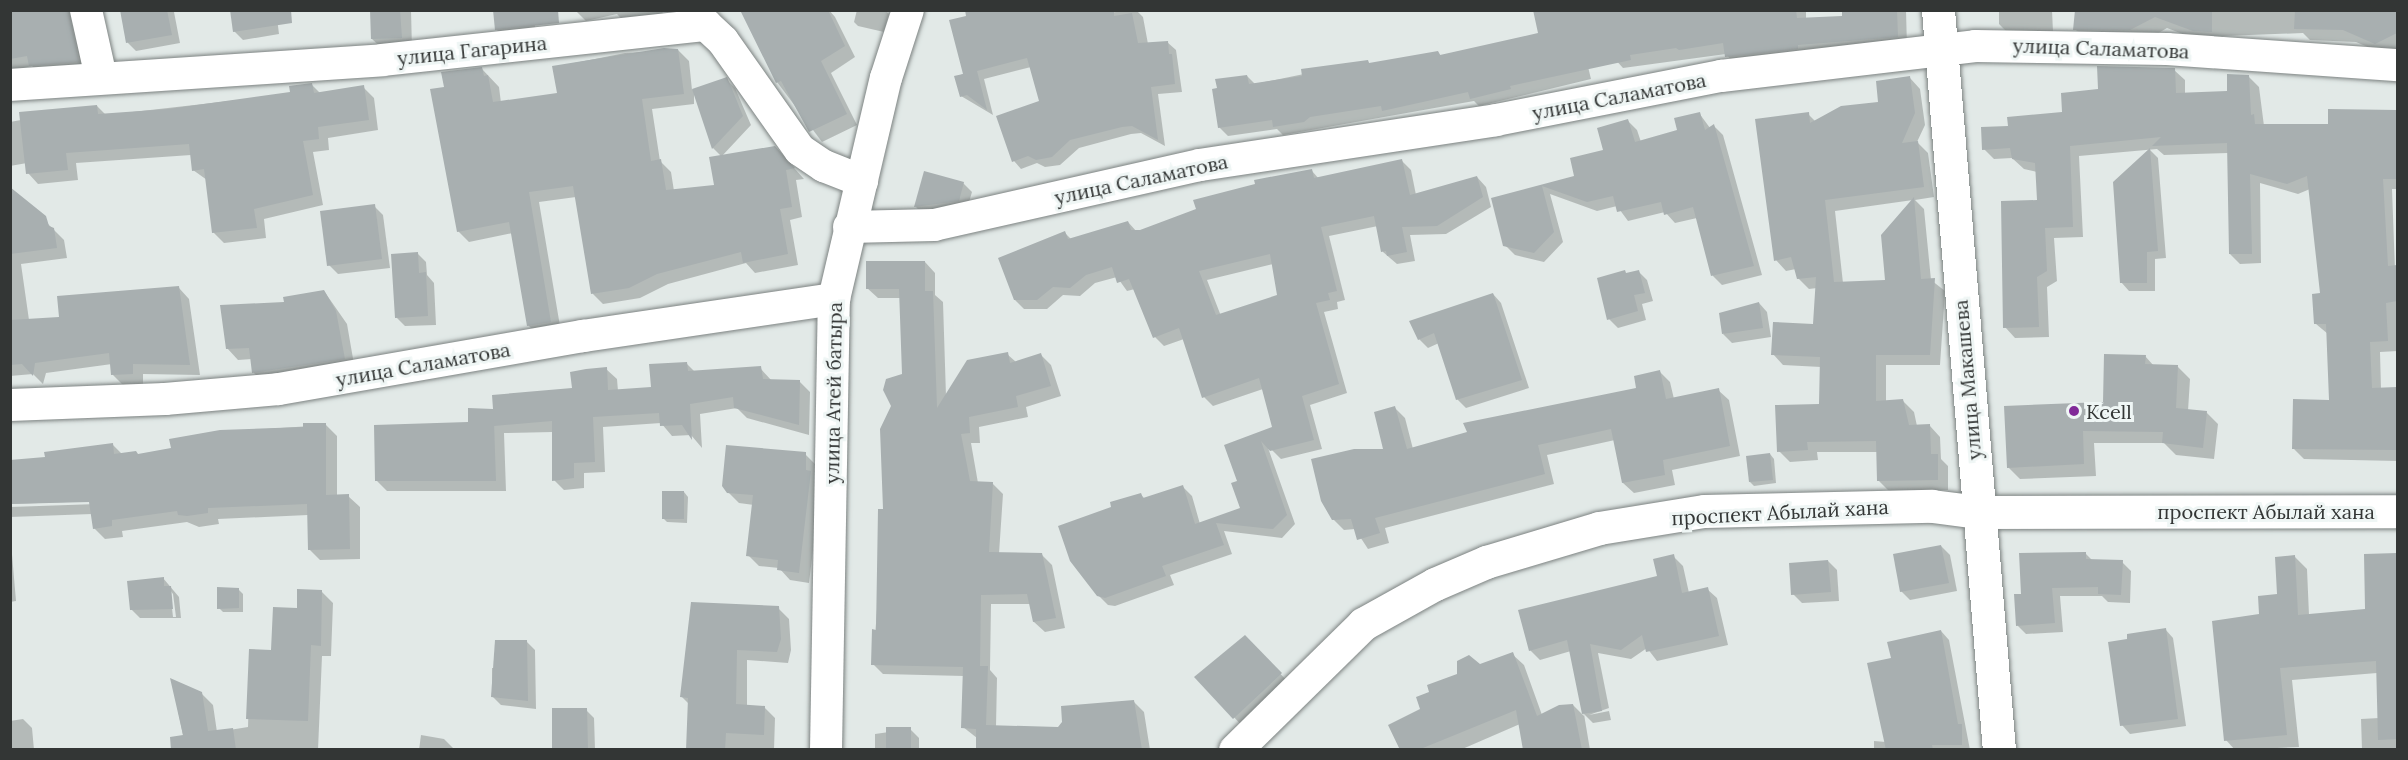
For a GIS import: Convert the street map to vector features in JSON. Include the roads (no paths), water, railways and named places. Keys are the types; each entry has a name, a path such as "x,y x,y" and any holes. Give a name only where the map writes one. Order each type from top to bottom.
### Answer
{"main road":[{"name":"улица Макашева","path":"1938,10 1939,50 1999,750"},
{"name":"проспект Абылай хана","path":"1235,750 1363,624 1435,584 1529,546 1599,528 1704,511 1932,506 1978,512 2397,511"}],"street":[{"path":"86,10 101,77"},
{"name":"улица Атей батыра","path":"826,750 834,299 849,227 886,78 908,10"},
{"name":"улица Гагарина","path":"10,85 101,77 382,60 706,25 723,40 800,150 824,166 862,181"},
{"name":"улица Саламатова","path":"849,227 934,225 1200,165 1496,120 1721,76 1939,50 1998,44 2090,46 2397,65"},
{"name":"улица Саламатова","path":"10,405 165,399 279,389 572,338 834,299"}],"place":[{"name":"Kcell","path":"2074,411"}]}
